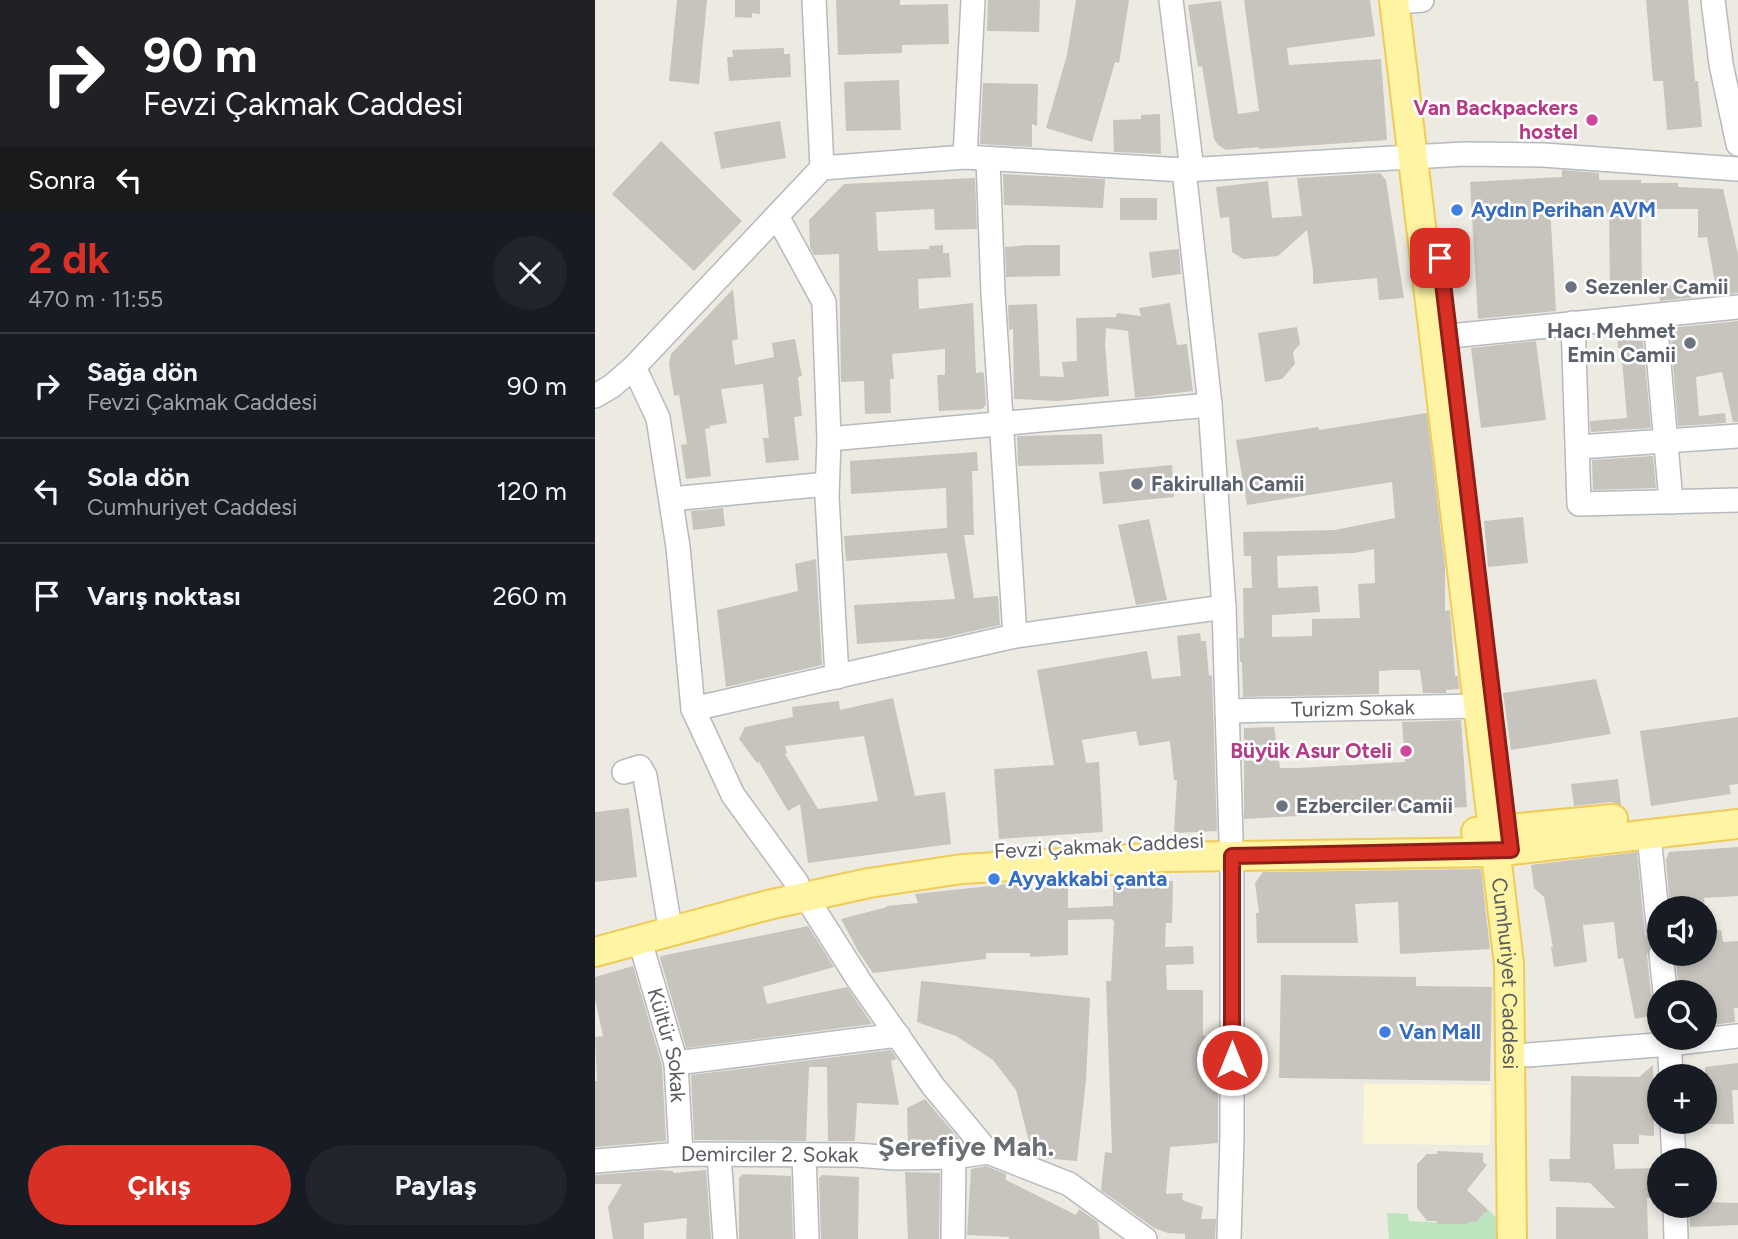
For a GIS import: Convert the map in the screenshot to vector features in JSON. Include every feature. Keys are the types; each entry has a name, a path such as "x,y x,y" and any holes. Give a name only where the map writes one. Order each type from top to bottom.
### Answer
{"main road":[{"name":"Cumhuriyet Caddesi","path":"1394,0 1450,336 1502,841 1509,964 1512,1239"},
{"name":"Cumhuriyet Caddesi","path":"1412,0 1419,155 1436,336 1478,706 1521,931 1528,1055 1530,1239"},
{"name":"Fevzi Çakmak Caddesi","path":"595,952 640,941 802,890 862,866 954,853 1502,841 1738,806"},
{"path":"1502,841 1649,835 1738,824"},
{"name":"Fevzi Çakmak Caddesi","path":"595,934 668,916 802,890"}],"street":[{"path":"814,0 822,169"},
{"path":"972,0 976,158 993,293 1015,636"},
{"path":"1171,0 1210,405 1224,607 1232,847 1232,1137 1229,1239"},
{"path":"1412,0 1422,0"},
{"path":"1713,0 1721,64 1738,144"},
{"path":"595,396 634,368 822,169 976,158 1188,170 1419,155 1543,155 1738,169"},
{"path":"777,216 824,302 829,439 827,484 837,677"},
{"path":"1450,336 1738,307"},
{"path":"1655,317 1671,502"},
{"path":"1573,324 1579,504 1738,500"},
{"path":"634,368 658,418 678,547 693,709 733,795 802,890 860,982 933,1086 988,1152 1069,1184 1145,1239"},
{"path":"829,439 1210,405"},
{"path":"1579,447 1738,436"},
{"path":"670,499 827,484"},
{"path":"693,709 1015,636 1224,607"},
{"name":"Turizm Sokak","path":"1227,711 1478,706"},
{"path":"624,772 640,767 645,776 668,916"},
{"path":"1649,835 1655,896"},
{"name":"Kültür Sokak","path":"640,941 676,1063 681,1154"},
{"path":"676,1063 898,1035"},
{"path":"1717,1038 1738,1036"},
{"path":"1528,1055 1647,1043"},
{"name":"Demirciler 2. Sokak","path":"595,1161 681,1154 954,1157 988,1152"},
{"path":"719,1155 725,1239"},
{"path":"804,1155 807,1239"},
{"path":"953,1239 954,1157"},
{"path":"1675,1218 1676,1239"}],"shaded area":[{"path":"1364,1084 1491,1085 1490,1145 1363,1144"}],"green space":[{"path":"1488,1210 1503,1224 1501,1239 1389,1239 1387,1213 1408,1214 1409,1221 1467,1224 1476,1222"}],"building":[{"path":"677,0 707,0 699,84 669,81"},
{"path":"735,0 760,0 760,14 752,13 752,18 735,17"},
{"path":"836,0 900,0 900,5 948,4 949,44 902,45 902,53 838,55"},
{"path":"988,0 1040,0 1039,32 987,31"},
{"path":"1076,0 1129,0 1119,63 1115,62 1092,142 1046,128 1067,55"},
{"path":"1244,0 1370,0 1375,36 1287,48 1289,65 1381,59 1387,140 1226,150 1218,145 1214,139 1202,66 1198,67 1188,5 1221,1 1238,114 1259,111"},
{"path":"1646,0 1688,0 1702,127 1667,130 1663,81 1653,81"},
{"path":"784,48 784,54 790,54 791,77 729,81 727,57 733,57 732,50"},
{"path":"899,80 901,130 846,131 844,82"},
{"path":"983,83 1038,84 1037,126 1032,124 1032,147 980,144"},
{"path":"1160,114 1161,154 1114,152 1113,120 1141,119 1141,115"},
{"path":"780,121 786,158 721,169 714,132"},
{"path":"661,141 742,221 694,271 612,194"},
{"path":"1562,170 1599,173 1599,180 1641,180 1641,183 1678,183 1678,187 1723,189 1738,254 1738,293 1717,295 1707,237 1698,238 1698,209 1641,209 1642,289 1610,290 1609,213 1550,206 1556,311 1478,319 1470,182 1562,177"},
{"path":"1380,173 1386,180 1404,298 1379,300 1377,278 1313,284 1307,230 1278,256 1243,259 1232,252 1229,217 1220,218 1216,187 1268,181 1272,218 1302,216 1297,178"},
{"path":"1003,174 1105,179 1103,208 1004,205"},
{"path":"975,178 977,229 935,230 934,209 876,212 878,251 929,249 929,246 943,245 943,253 949,253 951,277 918,279 919,309 973,303 976,373 983,372 984,375 986,405 982,409 939,411 937,375 945,375 945,349 892,354 894,379 890,379 891,413 865,414 864,381 841,382 839,254 814,255 810,247 809,220 844,184"},
{"path":"1120,198 1157,198 1157,220 1120,220"},
{"path":"1060,245 1060,276 1006,277 1005,247"},
{"path":"1179,249 1181,274 1152,278 1149,252"},
{"path":"1689,284 1691,298 1660,301 1659,286"},
{"path":"733,289 738,339 732,341 735,365 774,357 772,343 795,339 802,376 798,377 802,416 794,417 799,460 766,463 763,438 769,438 763,384 721,389 727,423 705,429 711,476 686,479 681,445 687,444 679,395 674,396 669,364 671,354"},
{"path":"1170,303 1177,345 1187,344 1193,391 1135,398 1128,331 1106,328 1109,396 1058,401 1014,399 1013,329 1009,330 1008,305 1037,304 1040,376 1064,377 1062,362 1077,361 1076,318 1116,317 1117,313 1141,316 1139,308"},
{"path":"1738,321 1738,422 1733,422 1722,372 1696,377 1699,416 1725,413 1726,423 1678,426 1670,328"},
{"path":"1297,327 1300,344 1293,352 1295,364 1282,379 1265,382 1258,333"},
{"path":"1642,331 1651,428 1591,432 1590,421 1627,418 1621,348 1618,348 1617,333"},
{"path":"1536,341 1546,420 1481,428 1471,348"},
{"path":"1427,413 1445,567 1445,611 1450,610 1455,676 1458,676 1459,689 1446,690 1446,693 1423,693 1420,670 1393,670 1379,671 1379,694 1243,697 1239,638 1244,638 1243,588 1252,588 1251,556 1244,556 1243,532 1335,530 1395,518 1392,482 1247,505 1236,440 1318,427 1319,430","holes":["1374,549 1375,583 1358,584 1360,618 1312,619 1312,636 1272,637 1272,615 1320,612 1318,586 1278,588 1277,556 1354,553"]},
{"path":"1102,434 1104,464 1018,466 1017,436"},
{"path":"977,452 978,471 972,471 974,535 964,535 974,598 998,596 1000,625 942,638 857,644 854,605 955,599 947,553 846,561 844,536 947,528 946,488 851,494 850,461"},
{"path":"1653,456 1656,488 1593,490 1592,460"},
{"name":"Fakirullah Camii","path":"1172,465 1174,497 1103,504 1099,472"},
{"path":"723,508 725,526 693,530 691,511"},
{"path":"1523,517 1528,563 1488,567 1484,521"},
{"path":"1149,519 1167,600 1136,605 1118,525"},
{"path":"816,559 822,665 726,687 717,610 798,591 795,564"},
{"path":"1200,633 1201,641 1206,641 1209,676 1212,675 1217,831 1174,833 1177,780 1174,780 1170,741 1139,746 1136,731 1082,740 1086,763 1099,762 1103,832 999,839 994,769 1054,765 1037,670 1147,651 1152,679 1181,676 1177,636"},
{"path":"1596,679 1611,734 1511,750 1503,693"},
{"path":"893,698 915,796 945,792 951,844 808,863 800,804 788,811 759,762 757,763 739,739 745,727 793,717 792,707 839,701 840,710","holes":["864,736 878,801 818,809 785,754 785,746"]},
{"path":"1738,717 1738,784 1729,785 1731,794 1651,806 1640,731"},
{"path":"1461,720 1467,807 1244,819 1244,728 1274,727 1280,768 1298,768 1405,762 1402,722"},
{"path":"1618,779 1621,805 1611,802 1574,806 1571,784"},
{"path":"629,808 637,877 595,882 595,812"},
{"path":"1738,847 1738,896 1669,896 1666,860 1669,852"},
{"path":"1637,852 1650,980 1647,980 1647,1016 1635,1019 1623,958 1618,959 1614,922 1583,925 1587,962 1554,967 1544,897 1534,888 1531,865"},
{"path":"1481,869 1490,949 1400,954 1398,902 1355,904 1358,943 1257,943 1256,913 1259,913 1255,883 1263,872"},
{"path":"1131,876 1131,881 1173,881 1172,923 1166,923 1165,947 1193,946 1194,964 1166,965 1167,990 1203,990 1203,1036 1216,1035 1213,1080 1218,1080 1218,1143 1170,1147 1166,1194 1183,1193 1182,1200 1203,1207 1201,1219 1216,1219 1215,1239 1185,1239 1185,1234 1168,1233 1154,1228 1101,1190 1105,1152 1112,1153 1106,981 1111,981 1112,919 1068,920 1068,955 1030,957 1030,953 986,953 986,959 873,973 841,919 886,906 918,903 915,894 1019,883 1019,889 1068,886 1068,908 1113,906 1113,877"},
{"path":"808,926 834,967 763,987 767,1004 847,987 872,1024 686,1048 661,956"},
{"path":"1717,930 1721,930 1723,942 1738,941 1738,1008 1734,1008 1735,1022 1717,1024 1717,980 1678,980 1676,966 1717,966"},
{"path":"633,966 662,1065 666,1141 595,1147 595,1037 603,1036 595,999 595,977"},
{"name":"Van Mall","path":"1281,975 1416,977 1416,986 1492,987 1490,1081 1279,1078"},
{"path":"921,981 1090,998 1086,1080 1077,1161 1042,1158 1032,1154 1016,1090 993,1060 956,1036 917,1022"},
{"path":"891,1050 897,1059 891,1061 899,1105 857,1103 855,1141 828,1141 827,1067 809,1067 806,1141 694,1140 691,1075"},
{"path":"1738,1063 1738,1090 1732,1090 1734,1124 1717,1124 1717,1066"},
{"path":"1647,1070 1647,1134 1654,1136 1639,1135 1639,1144 1613,1144 1615,1169 1647,1168 1648,1239 1556,1239 1556,1207 1615,1208 1590,1183 1550,1181 1549,1159 1570,1159 1571,1076 1639,1077"},
{"path":"925,1099 959,1139 956,1143 908,1144 907,1108"},
{"path":"1437,1151 1483,1153 1483,1162 1487,1165 1467,1190 1488,1210 1476,1222 1437,1224 1437,1221 1427,1221 1417,1208 1417,1164 1427,1154 1437,1154"},
{"path":"986,1166 1006,1174 1006,1180 1076,1215 1079,1209 1098,1222 1100,1239 1009,1239 1010,1237 967,1235 971,1169"},
{"path":"659,1170 673,1173 706,1170 711,1239 686,1239 687,1218 644,1223 644,1239 613,1239 608,1207 622,1184 595,1184 595,1175"},
{"path":"905,1172 940,1173 939,1239 908,1239"},
{"path":"743,1174 791,1176 793,1239 739,1239 739,1178"},
{"path":"822,1175 859,1177 858,1239 821,1239 819,1178"},
{"path":"1717,1202 1738,1203 1738,1225 1690,1227 1690,1218 1717,1218"}],"place":[{"name":"Van Backpackers hostel","path":"1592,120"},
{"name":"Aydın Perihan AVM","path":"1457,210"},
{"name":"Sezenler Camii","path":"1571,287"},
{"name":"Hacı Mehmet Emin Camii","path":"1690,343"},
{"name":"Fakirullah Camii","path":"1137,484"},
{"name":"Büyük Asur Oteli","path":"1406,751"},
{"name":"Ezberciler Camii","path":"1282,806"},
{"name":"Ayyakkabi çanta","path":"994,879"},
{"name":"Van Mall","path":"1385,1032"}],"district":[{"name":"Şerefiye Mah.","path":"966,1146"}],"route":[{"path":"1232,1060 1232,856 1511,850 1440,258"}]}
